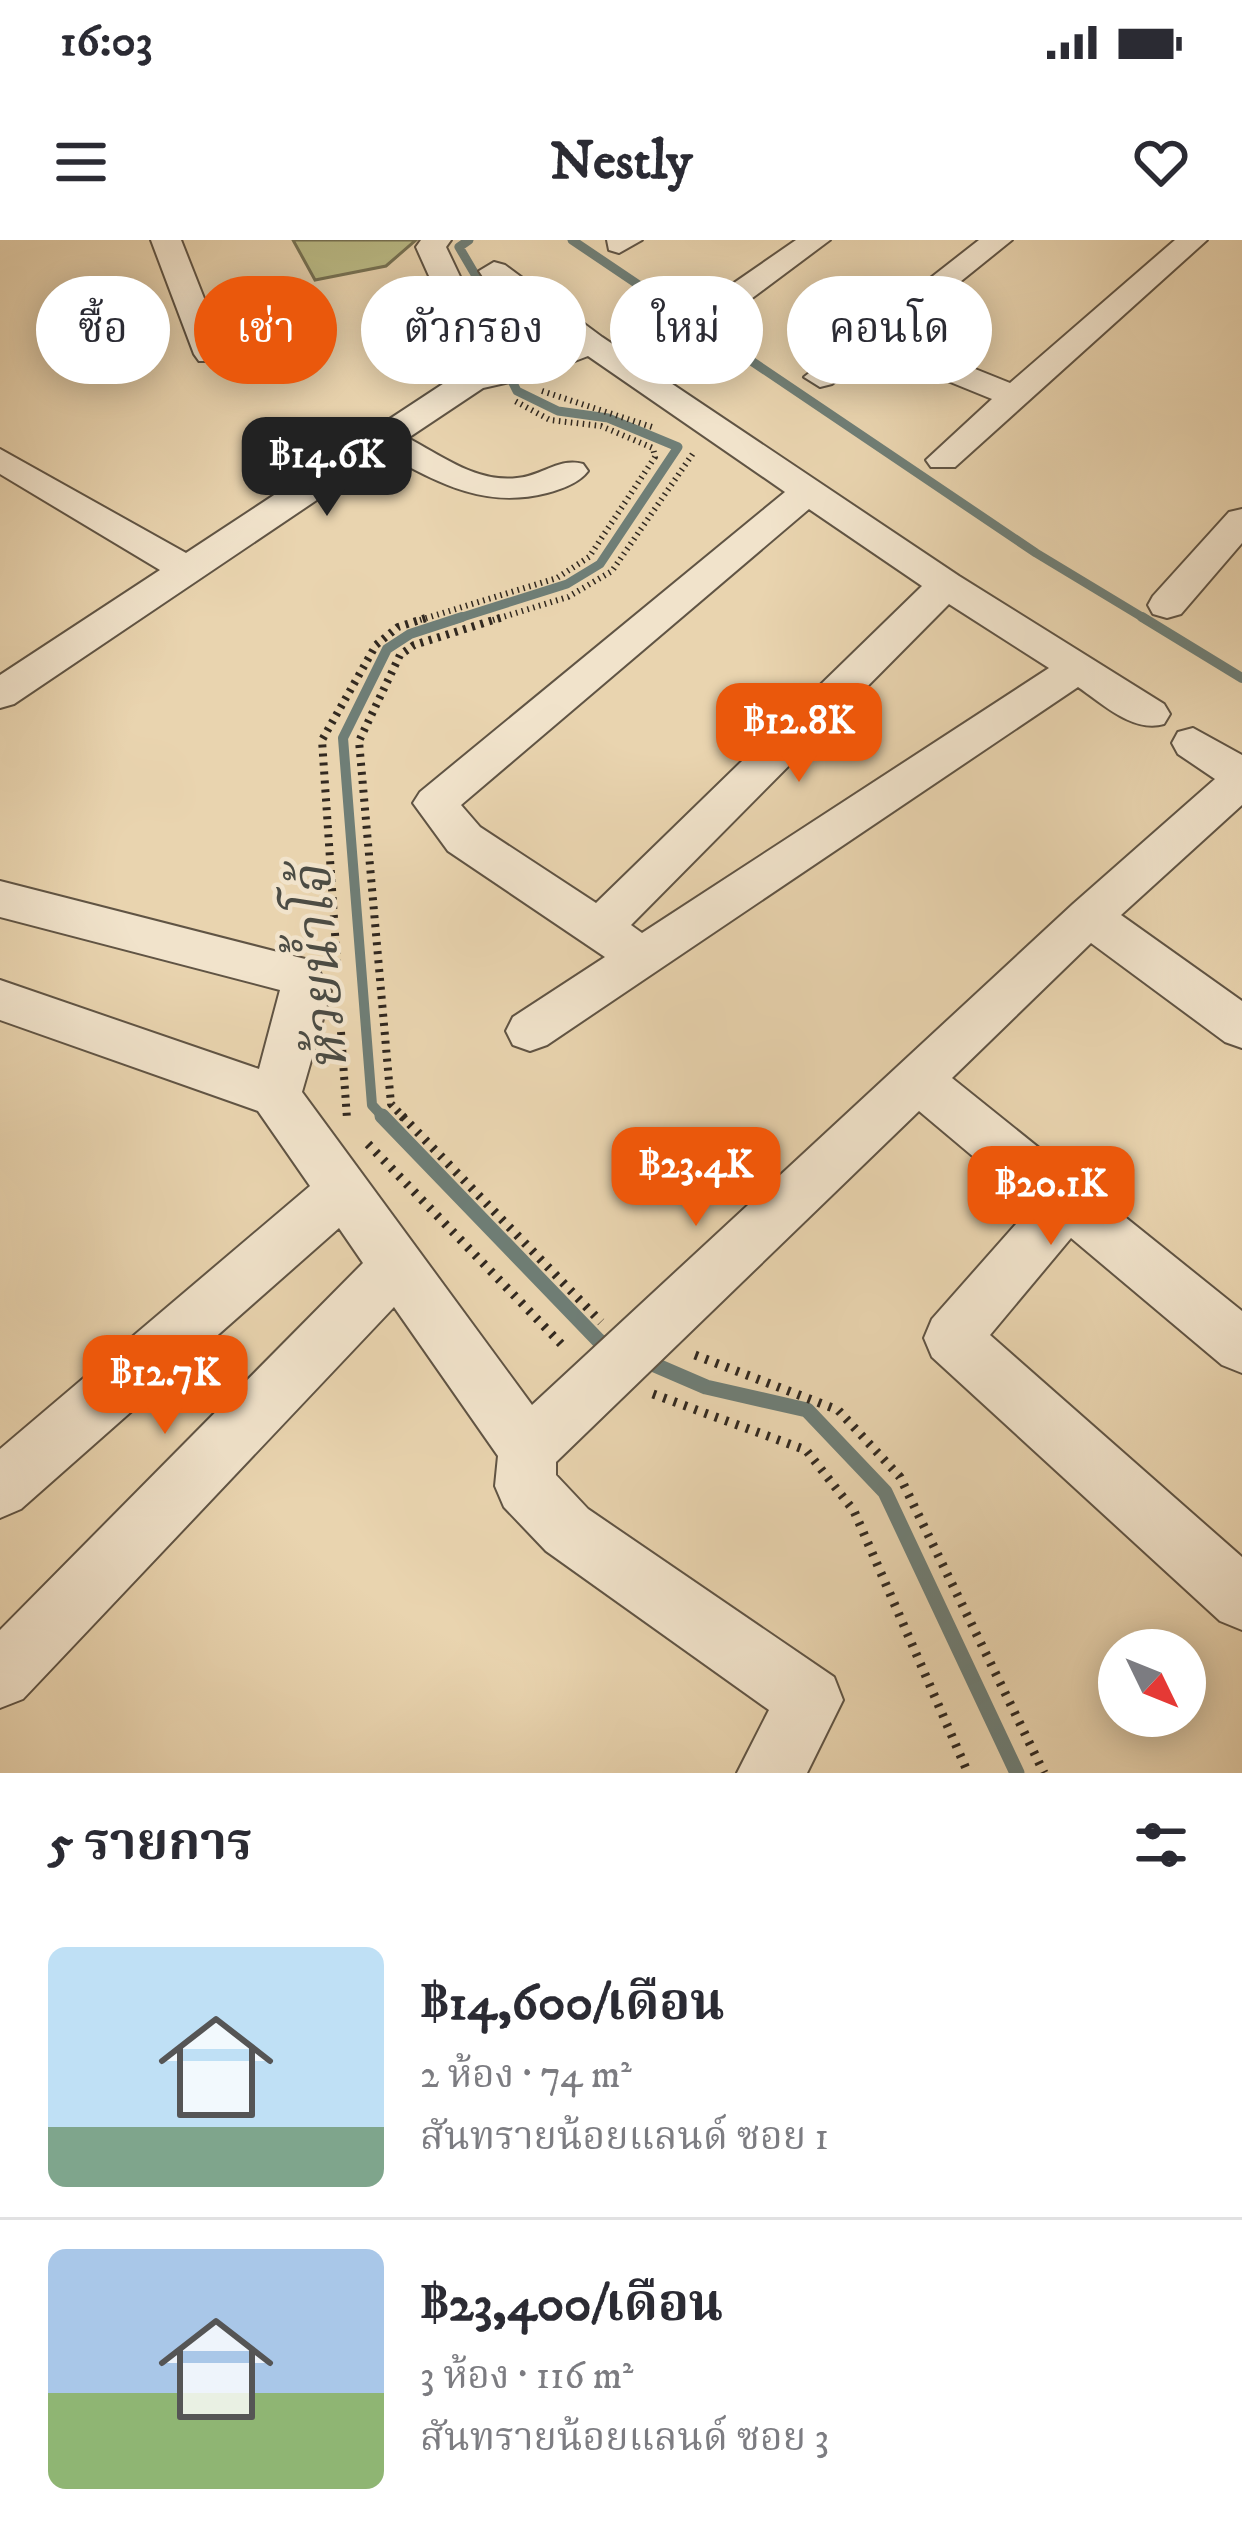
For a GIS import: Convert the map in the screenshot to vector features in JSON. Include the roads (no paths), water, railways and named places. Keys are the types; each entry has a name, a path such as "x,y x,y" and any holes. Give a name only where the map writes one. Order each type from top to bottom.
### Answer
{"street":[{"path":"166,240 194,313"},
{"path":"436,240 431,248 442,276"},
{"path":"763,276 813,240"},
{"path":"951,276 997,240"},
{"path":"943,460 1192,240"},
{"path":"494,271 591,344 811,489 946,585 1150,714"},
{"path":"586,346 591,344"},
{"path":"0,694 383,440 480,384"},
{"path":"983,384 1015,397"},
{"path":"383,440 489,491 542,487 571,471"},
{"path":"3,465 187,570"},
{"path":"642,957 464,839 435,803 811,489"},
{"path":"1167,605 1228,557 1242,520"},
{"path":"597,930 946,585"},
{"path":"530,1031 1078,668"},
{"path":"528,1449 1242,778 1192,743"},
{"path":"0,899 296,975 307,991 276,1096"},
{"path":"1089,917 1242,1028"},
{"path":"7,1010 276,1096 528,1449 525,1486 567,1530 811,1700 770,1773"},
{"path":"919,1080 1242,1346"},
{"path":"0,1488 345,1190"},
{"path":"1067,1204 952,1339 1242,1599"},
{"path":"0,1676 399,1264"}],"waterway":[{"name":"ห้วยน้ำโจ้","path":"453,620 567,584 600,564 678,447 608,418 558,411 517,391 499,355 496,310 459,247 469,240"},
{"path":"572,240 1036,553 1147,620"},
{"name":"ห้วยน้ำโจ้","path":"385,1119 372,1105 343,738 387,649 410,634 462,617"},
{"path":"1142,617 1242,678"},
{"name":"ห้วยน้ำโจ้","path":"382,1116 599,1341 611,1346"},
{"name":"ห้วยน้ำโจ้","path":"641,1359 706,1387 807,1410 885,1492 1017,1773"}]}
